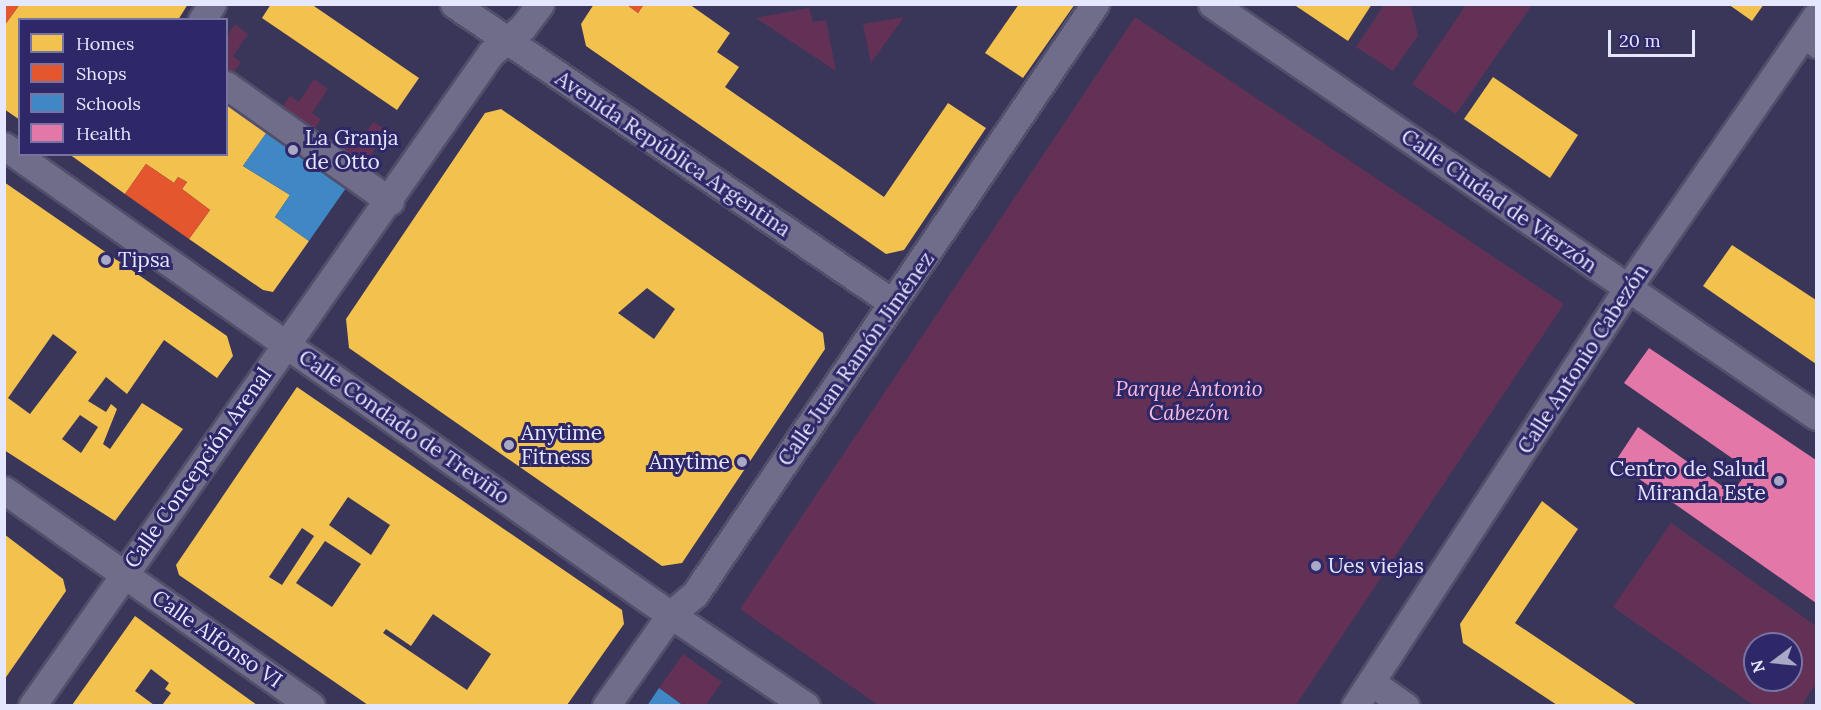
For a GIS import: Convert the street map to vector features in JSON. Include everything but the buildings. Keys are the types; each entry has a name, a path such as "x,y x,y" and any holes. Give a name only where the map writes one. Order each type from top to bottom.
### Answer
{"street":[{"path":"203,18 212,4"},
{"name":"Avenida República Argentina","path":"454,4 892,303"},
{"name":"Calle Concepción Arenal","path":"32,705 390,201 491,53 522,28 540,4"},
{"name":"Calle Juan Ramón Jiménez","path":"606,705 671,614 695,594 1095,4"},
{"name":"Calle Ciudad de Vierzón","path":"1212,4 1816,416"},
{"name":"Calle Antonio Cabezón","path":"1354,705 1627,289 1808,45 1816,16"},
{"path":"228,86 390,201"},
{"name":"Calle Condado de Treviño","path":"4,146 18,156"},
{"name":"Calle Condado de Treviño","path":"18,156 671,614 806,705"},
{"name":"Calle Alfonso VI","path":"4,490 311,705"},
{"path":"1371,682 1405,705"}],"green space":[{"path":"1384,5 1411,5 1418,36 1393,71 1356,47"},
{"path":"1466,5 1532,5 1456,114 1412,84"},
{"path":"809,8 813,22 826,20 836,71 756,18"},
{"path":"904,17 871,63 863,24"},
{"name":"Parque Antonio Cabezón","path":"1135,17 1564,304 1296,705 878,705 740,609"},
{"path":"235,24 248,34 233,56 241,62 233,74 228,71 228,34"},
{"path":"314,79 328,89 312,113 321,119 313,131 281,109 290,96 299,102"},
{"path":"373,122 387,130 363,167 341,152 337,144 351,141 357,146"},
{"path":"1671,523 1816,626 1816,683 1802,705 1753,705 1613,607"},
{"path":"683,654 722,682 706,705 684,705 659,688"}],"place":[{"name":"La Granja de Otto","path":"293,150"},
{"name":"Tipsa","path":"106,260"},
{"name":"Anytime Fitness","path":"509,445"},
{"name":"Anytime","path":"742,462"},
{"name":"Centro de Salud Miranda Este","path":"1779,481"},
{"name":"Ues viejas","path":"1316,566"}]}
